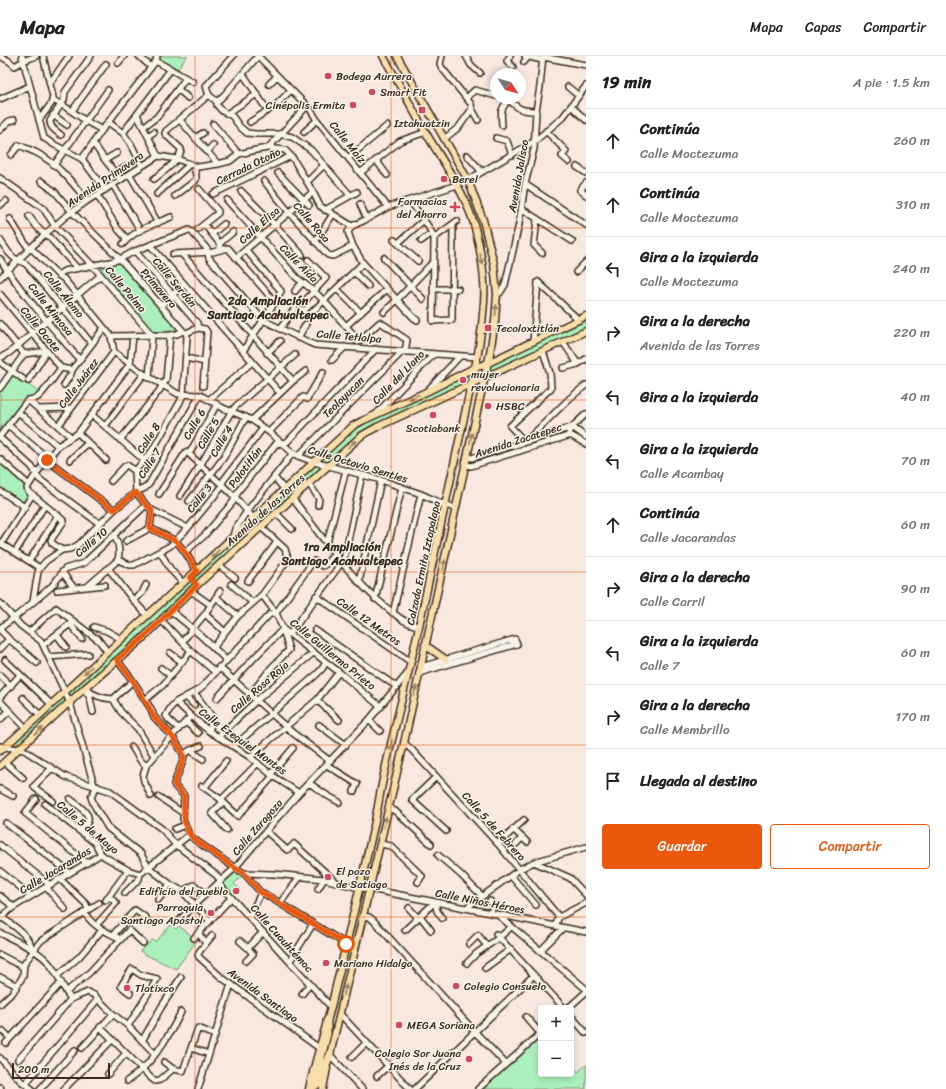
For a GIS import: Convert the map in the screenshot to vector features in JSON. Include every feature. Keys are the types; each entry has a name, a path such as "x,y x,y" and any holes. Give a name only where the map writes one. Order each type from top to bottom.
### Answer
{"highway":[{"path":"318,1089 318,1068 327,1034 327,1021"},
{"path":"318,1089 330,1055"}],"main road":[{"name":"Calzada Ermita Iztapalapa","path":"309,1089 331,1007 376,820 383,779 422,613 477,357 484,300 482,265 474,223 469,210 457,185 383,56"},
{"name":"Calzada Ermita Iztapalapa","path":"330,1055 404,743 466,465 488,363 495,321 497,294 494,264 487,234 468,180 397,56"},
{"path":"469,210 478,206"},
{"path":"477,236 487,234"},
{"name":"Avenida de las Torres","path":"1,748 26,728 107,651 190,578 233,536 353,426 375,414 428,391 586,316"},
{"name":"Avenida de las Torres","path":"3,764 85,688 142,639 190,591 293,499 357,439 367,432 586,331"},
{"path":"190,578 197,585"},
{"path":"422,613 432,616"},
{"path":"425,645 446,662"},
{"path":"400,706 411,709"}],"street":[{"path":"0,56 15,66 22,58 36,56"},
{"path":"39,120 53,97 43,56"},
{"path":"50,83 64,59 69,56"},
{"path":"61,135 52,128 50,121 64,100 65,92 91,56"},
{"path":"118,63 124,56"},
{"path":"139,56 151,67"},
{"path":"232,56 206,86 209,95 217,102 222,111 232,116 240,127 247,133 280,134 292,137 311,150 350,195"},
{"path":"217,102 258,56"},
{"name":"Calle Maíz","path":"258,56 307,106 388,207"},
{"path":"442,56 440,64 442,68 471,104 478,120"},
{"path":"466,56 471,65 480,73"},
{"path":"510,56 507,62 514,67"},
{"path":"524,62 527,56 586,65"},
{"path":"22,58 44,138 82,159 105,190"},
{"path":"82,159 108,122 151,67 156,58 193,82"},
{"name":"Avenida Jalisco","path":"497,294 500,293 505,285 522,210 525,181 534,149 536,111 543,58"},
{"path":"72,111 106,64"},
{"path":"124,133 171,69"},
{"path":"243,74 270,110 250,122"},
{"path":"269,84 277,76"},
{"path":"143,127 157,117 186,78"},
{"path":"0,99 30,86"},
{"path":"468,180 535,141 559,121 586,86"},
{"path":"568,87 579,96"},
{"path":"178,89 188,98"},
{"path":"54,165 108,90"},
{"path":"278,103 291,90"},
{"path":"466,98 475,90 490,94"},
{"path":"228,113 257,94"},
{"path":"154,180 177,159 181,153 181,149 166,135 165,133 168,128 209,95"},
{"path":"52,100 61,104 102,130"},
{"path":"502,125 501,114 504,104"},
{"path":"513,104 523,110 536,111"},
{"path":"268,148 307,106"},
{"path":"571,106 586,120"},
{"path":"444,139 460,127 472,108"},
{"path":"54,115 67,125"},
{"path":"137,115 158,156"},
{"path":"179,119 218,164"},
{"path":"0,130 9,121 14,120"},
{"path":"304,132 317,120"},
{"path":"108,122 124,133 142,166"},
{"path":"213,124 239,154"},
{"path":"348,158 387,126"},
{"path":"546,131 566,151 562,156 569,162"},
{"path":"148,136 154,132"},
{"path":"360,173 400,141 426,132"},
{"path":"195,138 203,133"},
{"path":"496,138 507,141 512,154"},
{"path":"94,143 121,180"},
{"path":"11,155 19,145 37,153 54,165 72,181 87,201"},
{"path":"207,152 213,145"},
{"name":"Avenida Primavera","path":"0,278 8,272 44,235 72,212 158,156 177,159 198,167 230,161 239,154 268,148 285,150 291,156"},
{"path":"105,160 117,153"},
{"path":"467,155 482,172"},
{"path":"291,156 320,206 352,226"},
{"name":"Cerrada Otoño","path":"213,194 291,156"},
{"path":"376,160 387,175"},
{"path":"157,194 192,165 196,180 176,196"},
{"path":"306,182 324,165"},
{"path":"116,173 126,167"},
{"path":"578,167 586,173"},
{"path":"278,173 310,205"},
{"path":"520,174 525,181 586,225"},
{"path":"130,175 158,223"},
{"name":"Calle Palma","path":"1,179 43,208 55,226 101,275 152,335"},
{"name":"Primavera","path":"40,181 55,192 72,212 120,259 184,332"},
{"name":"Calle Rosa","path":"264,181 315,242 330,256 353,246"},
{"path":"586,183 580,190 586,194"},
{"path":"113,185 140,230"},
{"path":"417,320 363,263 353,246 348,232 352,226 388,207 457,185"},
{"path":"198,229 218,213 218,211 199,189"},
{"path":"241,191 302,255"},
{"name":"Calle Elisa","path":"173,254 208,252 228,248 236,258 313,192"},
{"path":"325,210 357,192"},
{"path":"97,195 118,229 127,239"},
{"name":"Calle Aída","path":"227,200 302,283 314,291 324,301 359,341"},
{"path":"0,205 6,201"},
{"path":"410,201 433,235 433,320 452,320 455,289 455,223 433,235 421,241"},
{"path":"360,204 367,219"},
{"path":"522,210 572,241"},
{"path":"315,242 333,214"},
{"path":"29,216 44,235 49,237 77,268"},
{"path":"122,244 140,230 171,217"},
{"path":"10,219 27,246 64,279 111,336 114,352"},
{"path":"418,261 396,242 424,220"},
{"path":"537,220 534,245 542,253"},
{"path":"204,224 220,243 220,250"},
{"path":"212,234 224,224"},
{"name":"Calle Tetlalpa","path":"150,245 189,230 202,243 213,262 263,320 315,345 477,357"},
{"path":"220,243 233,232"},
{"name":"Calle Álamo","path":"0,240 14,258 26,264 92,344"},
{"path":"58,275 64,271 120,259 150,245 280,393"},
{"path":"243,351 280,293 280,290 246,250"},
{"name":"Calle Serdán","path":"135,251 197,323 198,328"},
{"path":"182,254 252,336 293,381"},
{"path":"236,258 275,302"},
{"path":"384,258 423,299"},
{"name":"Calle Mimosa","path":"0,259 8,272 79,359"},
{"path":"303,303 326,278 308,260"},
{"path":"384,312 433,262"},
{"path":"576,272 586,262"},
{"path":"309,315 363,263"},
{"path":"354,272 368,286"},
{"path":"0,358 18,346 101,275"},
{"path":"533,342 538,282 579,320"},
{"path":"295,291 302,283"},
{"path":"161,306 184,284"},
{"path":"336,289 361,313"},
{"path":"346,326 386,289"},
{"path":"433,289 455,289"},
{"name":"Calle Ocote","path":"0,294 61,368 72,370"},
{"path":"280,329 295,308"},
{"path":"352,348 380,322 407,340 404,352"},
{"path":"0,324 24,354"},
{"path":"298,338 306,324"},
{"path":"64,385 72,374 72,370 79,359 104,328"},
{"path":"111,336 170,335 198,328 205,329 207,332 203,386"},
{"path":"183,395 187,337 184,332"},
{"path":"149,378 152,335"},
{"path":"120,440 163,386 166,380 170,335"},
{"path":"28,486 58,446 78,433 130,364 133,336"},
{"path":"267,353 280,341"},
{"path":"563,342 578,364"},
{"path":"332,360 345,347"},
{"name":"Polotitlán","path":"185,552 204,536 233,502 239,490 276,444 287,442 376,349"},
{"path":"0,388 24,354 47,351"},
{"path":"0,361 11,371 25,380 47,351"},
{"path":"543,351 550,373 551,388 510,426 525,442 570,398 586,385"},
{"name":"Calle Octavio Senties","path":"114,352 149,378 178,394 200,395 210,399 231,412 252,420 296,454 314,462 382,480 456,508"},
{"name":"Calle Juárez","path":"58,426 114,352"},
{"name":"Teoloyucan","path":"233,536 235,529 247,511 274,477 296,454 404,352"},
{"name":"Calle del Llano","path":"375,414 434,354"},
{"name":"Calle 5","path":"180,496 201,464 231,412 295,355"},
{"path":"428,391 460,356"},
{"path":"186,358 205,362"},
{"path":"563,368 578,364 586,359"},
{"path":"210,399 252,362"},
{"path":"61,368 39,397 28,400 0,437 32,467 39,479 100,524"},
{"path":"252,420 293,381 306,371"},
{"path":"268,432 303,397 307,399 323,372"},
{"path":"105,426 144,374"},
{"name":"Calle 8","path":"135,472 152,451 166,429 183,395"},
{"name":"Calle 7","path":"40,568 51,556 62,550 70,550 74,548 114,510 136,492 145,488 149,484 200,395"},
{"path":"28,400 71,438"},
{"name":"Calle 6","path":"159,494 186,452 189,454 217,404"},
{"path":"39,409 71,408"},
{"path":"18,412 58,446"},
{"name":"Avenida Zacatepec","path":"466,465 471,466 568,436 572,427 586,414"},
{"path":"92,415 144,461"},
{"name":"Calle 4","path":"189,501 224,457 246,417"},
{"path":"8,425 44,455 47,460 114,510"},
{"path":"572,427 586,437"},
{"name":"Avenida Zacatepec","path":"467,457 472,458 572,427"},
{"name":"Calle 3","path":"118,560 134,565 160,552 176,541 221,488 222,481 263,428"},
{"path":"534,432 533,437 540,444"},
{"path":"78,433 106,460"},
{"path":"568,436 572,436 586,444"},
{"path":"70,460 88,443"},
{"path":"189,454 212,474 253,518"},
{"path":"0,459 28,486 28,491 32,495 64,520 64,523 51,540 52,543 62,550"},
{"path":"111,481 127,465 135,472 136,492 146,505 152,510 188,528"},
{"path":"327,543 346,470"},
{"path":"290,634 316,596 344,560 362,475"},
{"path":"274,477 284,489"},
{"path":"359,582 382,480"},
{"path":"309,484 319,499 318,505"},
{"path":"375,599 402,487"},
{"path":"0,491 25,507"},
{"path":"393,613 421,494"},
{"path":"32,495 1,543 40,568 33,602"},
{"path":"293,499 342,564 375,599 408,623 419,626"},
{"path":"15,552 45,504"},
{"name":"Calle 10","path":"62,572 70,567 84,564 146,505"},
{"path":"150,528 152,510"},
{"path":"276,513 292,529"},
{"path":"29,561 58,515"},
{"path":"214,647 238,616 262,595 288,559 285,549 261,527"},
{"path":"150,528 176,541 197,571"},
{"path":"126,541 150,528"},
{"path":"88,586 118,560 119,547 117,539 114,536"},
{"path":"248,581 277,542"},
{"path":"160,552 171,570 183,584"},
{"path":"179,729 166,716 171,706 203,686 266,617 270,614 276,613 314,561 323,566 334,554"},
{"path":"219,565 235,578"},
{"path":"108,568 147,615"},
{"path":"36,663 9,640 0,628 52,586 62,572 74,588"},
{"path":"231,584 252,603"},
{"path":"58,590 106,585"},
{"path":"133,600 142,593 146,585"},
{"path":"190,591 211,605"},
{"path":"182,642 205,614 220,591"},
{"name":"Calle Guillermo Prieto","path":"262,595 276,613 283,629 339,672 381,707"},
{"name":"Calle 12 Metros","path":"316,596 411,662"},
{"path":"216,598 238,616"},
{"path":"0,605 41,642 49,657 70,703 95,786"},
{"path":"29,632 56,608 98,640"},
{"path":"171,611 193,628 226,660"},
{"path":"205,614 225,632"},
{"path":"161,620 191,651 215,672"},
{"path":"43,646 70,624 82,639"},
{"path":"94,627 107,630 121,639"},
{"path":"217,698 283,629 289,650 250,695"},
{"path":"315,630 397,687"},
{"path":"57,635 66,647"},
{"path":"94,635 107,651"},
{"path":"420,670 515,639 517,644 446,662"},
{"path":"0,649 9,640"},
{"path":"145,700 172,676 191,651"},
{"path":"170,653 182,662"},
{"name":"Calle Rosa Roja","path":"218,737 257,700 313,653"},
{"path":"49,657 88,654"},
{"path":"5,660 52,704"},
{"path":"117,660 133,681 154,717 172,736 184,755"},
{"path":"234,746 316,675 326,662"},
{"path":"219,667 233,681 257,700 328,763 357,784 354,791"},
{"path":"161,668 172,676"},
{"path":"250,757 317,700 339,672"},
{"name":"Calle Zaragoza","path":"180,920 195,904 235,868 299,794 381,707 408,673"},
{"path":"0,675 11,686"},
{"path":"0,697 20,675"},
{"path":"85,688 98,697 113,699 133,681"},
{"path":"85,688 90,698 93,712"},
{"path":"194,692 214,718 209,731"},
{"path":"186,697 194,705"},
{"path":"23,698 40,715"},
{"path":"113,699 121,712 138,729 154,756"},
{"path":"317,700 339,720"},
{"path":"0,701 26,728"},
{"name":"Calle Ezequiel Montes","path":"176,702 209,731 250,757 299,794"},
{"path":"0,720 9,711"},
{"path":"151,796 144,781 146,766 191,716"},
{"path":"369,720 380,731"},
{"path":"186,722 198,733"},
{"path":"319,725 346,745"},
{"name":"Calle 5 de Febrero","path":"404,743 498,844 559,917"},
{"path":"201,746 190,750 184,755 174,784 184,796 183,813 185,825 189,835 244,873 261,893 280,903 346,944"},
{"path":"132,747 140,760 146,766"},
{"name":"Calle Cuauhtémoc","path":"1,748 24,750 66,777 110,791 162,829 176,845 216,875 219,882 231,898 331,1007"},
{"path":"226,761 204,786 238,816 293,748"},
{"path":"190,750 203,759"},
{"path":"227,830 212,813 258,763"},
{"path":"3,764 23,778"},
{"path":"52,768 34,786 53,801"},
{"path":"436,777 412,800 446,831"},
{"path":"309,783 339,802"},
{"name":"Calle 5 de Mayo","path":"95,786 91,797 94,805 108,828 140,854 148,867 170,884 182,891 210,921"},
{"path":"0,789 13,796"},
{"path":"159,797 183,813"},
{"path":"36,799 25,813 88,863"},
{"path":"70,799 88,816 88,823 80,831"},
{"name":"Calle 5 de Mayo","path":"45,804 95,843 101,854 128,870 140,874"},
{"path":"388,808 395,811 431,844"},
{"path":"498,844 524,820"},
{"path":"6,823 70,873"},
{"path":"175,829 185,825"},
{"path":"513,829 527,842"},
{"path":"266,831 287,850 294,844 336,882"},
{"path":"126,893 139,879 140,874 189,835"},
{"path":"516,844 522,838"},
{"path":"380,844 391,846 422,876 418,882"},
{"path":"0,845 48,886 64,909"},
{"path":"466,908 511,876 534,862 585,848"},
{"name":"Calle Jacarandas","path":"0,917 31,896 101,854"},
{"path":"438,856 461,875 482,896"},
{"path":"534,862 570,878 586,895"},
{"path":"99,922 116,903 107,898 128,870"},
{"path":"0,871 31,896"},
{"name":"Calle Niños Héroes","path":"244,873 274,874 324,879 359,888 586,932"},
{"path":"511,876 536,905"},
{"path":"280,903 300,877"},
{"path":"60,879 86,904 86,911 91,922 102,930 121,939"},
{"path":"318,889 324,879"},
{"path":"158,900 170,884"},
{"path":"182,891 194,885 206,894"},
{"path":"249,917 261,893"},
{"path":"0,896 14,907"},
{"path":"194,938 231,898"},
{"path":"490,901 493,905 494,914 586,989"},
{"path":"405,930 435,902"},
{"path":"435,902 437,911 442,918"},
{"path":"0,1004 13,992 17,986 23,976 24,964 42,940 99,903"},
{"path":"555,926 559,917 586,903"},
{"path":"409,908 431,930"},
{"path":"113,935 136,910 146,918"},
{"path":"363,916 369,917 373,920 506,1064"},
{"path":"0,917 25,935 29,940 33,951"},
{"path":"290,961 313,924"},
{"path":"467,963 477,953 511,927"},
{"path":"540,951 563,928"},
{"path":"58,975 79,957 102,930"},
{"path":"66,992 89,974 129,930 143,943"},
{"path":"248,948 263,932"},
{"path":"0,933 33,951 47,961 58,975 71,999"},
{"path":"198,933 206,943 212,936"},
{"path":"469,944 478,935 487,946"},
{"path":"498,936 561,1005"},
{"path":"240,941 253,954 246,961"},
{"name":"Avenida Santiago","path":"206,943 198,952 198,955 211,969 319,1048"},
{"path":"486,968 511,949"},
{"path":"0,955 23,967"},
{"path":"128,1026 158,979 141,975 132,969 121,986 130,994"},
{"path":"415,1089 534,975"},
{"path":"142,1041 181,976"},
{"path":"0,977 17,986"},
{"path":"6,1044 61,983"},
{"path":"198,1089 231,984"},
{"path":"302,994 310,984"},
{"path":"18,1060 71,999 88,992 94,995 113,1014 128,1026 155,1054"},
{"path":"571,1005 586,992"},
{"path":"25,1084 98,999"},
{"path":"127,1081 142,1069 155,1054 181,1012"},
{"path":"82,1048 113,1014"},
{"path":"340,1014 410,1089"},
{"path":"526,1017 538,1030"},
{"path":"574,1019 586,1033"},
{"path":"100,1028 155,1081 160,1080 173,1069"},
{"path":"164,1062 173,1069 183,1071 198,1028 215,1035"},
{"path":"3,1032 10,1038"},
{"path":"478,1089 538,1036"},
{"path":"64,1089 112,1040"},
{"path":"352,1057 366,1043"},
{"path":"191,1048 209,1054"},
{"path":"40,1089 75,1050"},
{"path":"108,1074 126,1053"},
{"path":"330,1055 362,1089"},
{"path":"0,1058 25,1084 32,1089"},
{"path":"377,1076 388,1066"}],"green space":[{"path":"159,56 187,56 178,69 158,59"},
{"path":"118,262 179,330 153,332 98,268"},
{"path":"586,321 586,328 489,374 491,365"},
{"path":"471,372 468,383 363,432 329,463 320,459 359,424"},
{"path":"12,373 40,393 27,398 0,434 0,391"},
{"path":"0,459 29,485 27,488 32,495 24,506 0,490"},
{"path":"314,464 326,467 197,582 192,578"},
{"path":"189,580 194,586 72,697 68,691"},
{"path":"64,694 68,702 21,745 9,744"},
{"path":"233,871 242,876 234,884 240,889 232,897 221,886"},
{"path":"171,925 176,929 179,926 197,940 176,969 140,951 152,940 156,941"},
{"path":"538,1038 538,1077 574,1077 574,1067 578,1072 586,1065 586,1089 482,1089"}],"place":[{"name":"Bodega Aurrera","path":"328,76"},
{"name":"Smart Fit","path":"372,92"},
{"name":"Cinépolis Ermita","path":"353,105"},
{"name":"Iztahuatzin","path":"422,110"},
{"name":"Berel","path":"444,179"},
{"name":"Farmacias del Ahorro","path":"455,207"},
{"name":"Tecoloxtitlán","path":"488,328"},
{"name":"mujer revolucionaria","path":"463,380"},
{"name":"HSBC","path":"488,406"},
{"name":"Scotiabank","path":"433,415"},
{"name":"El pozo de Satiago","path":"328,877"},
{"name":"Edificio del pueblo","path":"236,891"},
{"name":"Parroquia Santiago Apóstol","path":"211,913"},
{"name":"Mariano Hidalgo","path":"326,963"},
{"name":"Colegio Consuelo","path":"456,986"},
{"name":"Tlatixco","path":"127,988"},
{"name":"MEGA Soriana","path":"399,1025"},
{"name":"Colegio Sor Juana Inés de la Cruz","path":"469,1059"}],"district":[{"name":"2da Ampliación Santiago Acahualtepec","path":"268,308"},
{"name":"1ra Ampliación Santiago Acahualtepec","path":"342,554"}],"route":[{"path":"47,460 114,510 136,492 152,510 150,528 176,541 197,571 190,578 197,585 142,639 117,660 133,681 154,717 172,736 184,755 180,771 174,784 184,796 183,819 189,835 244,873 261,893 346,944"}]}
